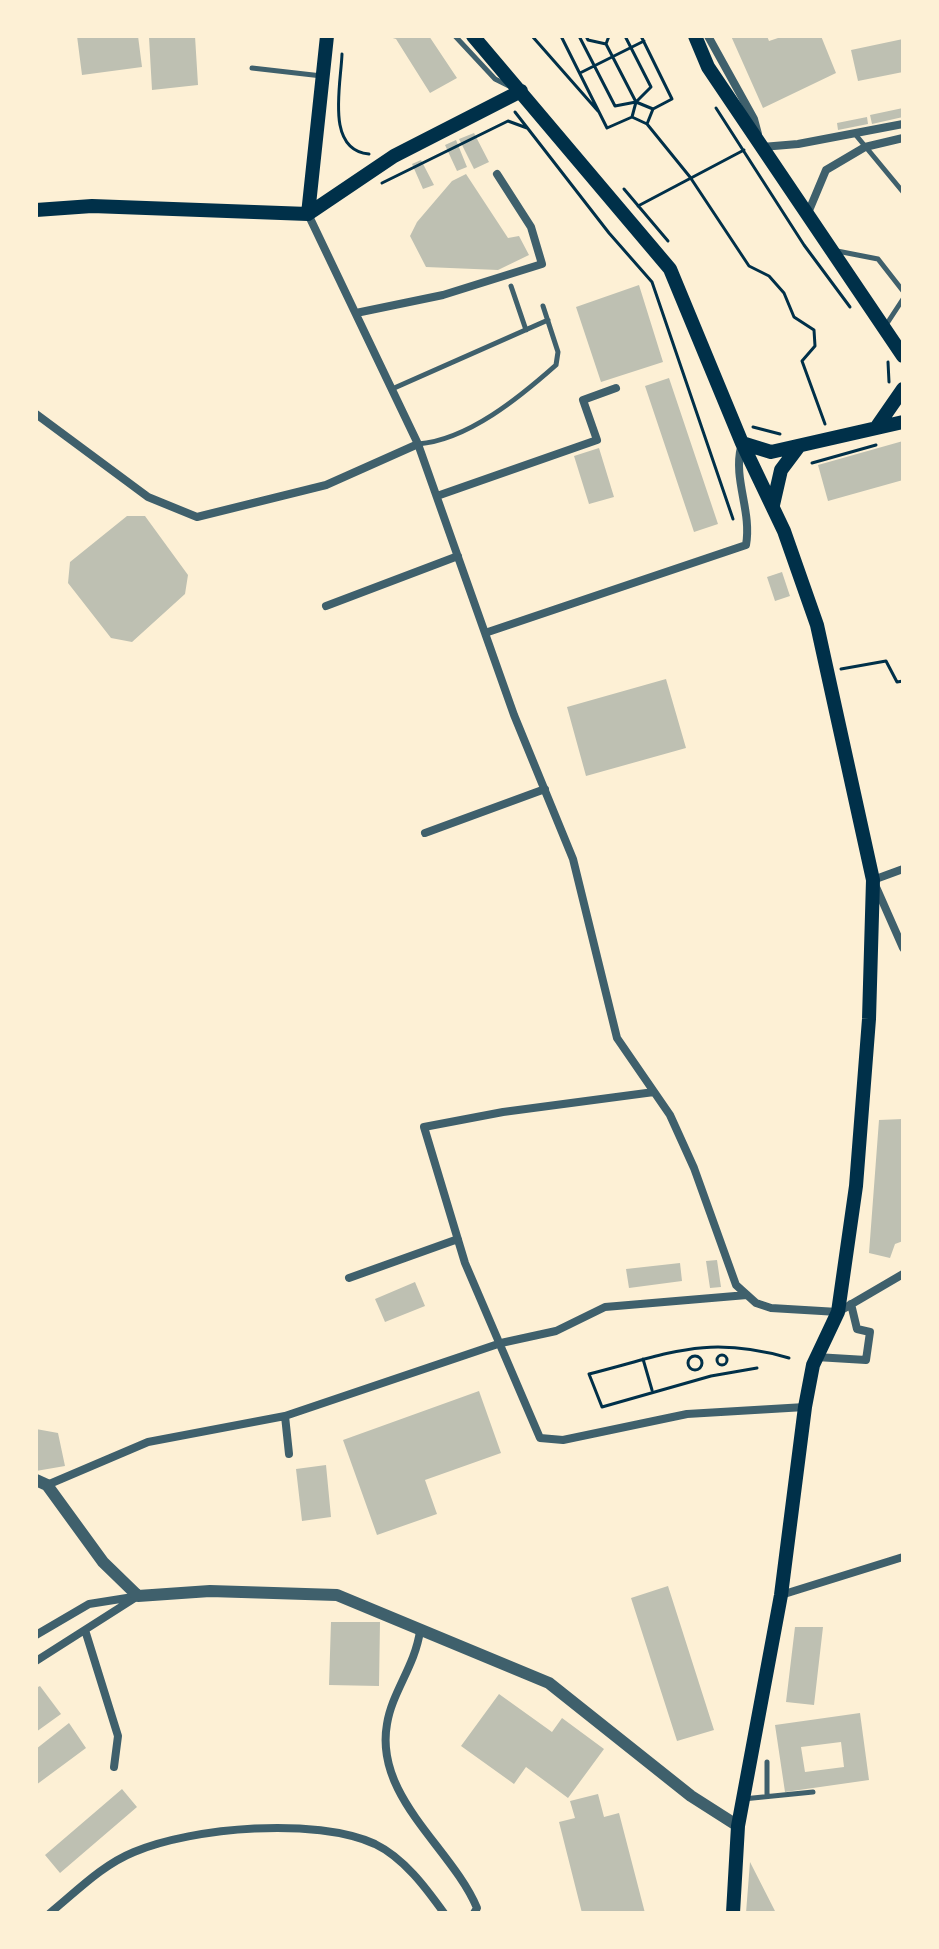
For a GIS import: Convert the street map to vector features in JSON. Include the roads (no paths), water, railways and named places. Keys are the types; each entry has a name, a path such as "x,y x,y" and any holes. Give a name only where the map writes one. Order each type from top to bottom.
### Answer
{"main road":[{"path":"308,214 327,36"},
{"path":"473,36 670,269 742,443 773,505 817,625 873,880 869,1019 845,1308 816,1357 805,1407 781,1595 738,1826 733,1913"},
{"path":"695,36 708,67 893,336 903,356"},
{"path":"36,210 92,206 308,214 394,156 521,91"},
{"path":"876,428 903,389"},
{"path":"742,443 771,452 903,422"},
{"path":"773,505 781,470 799,446"}],"street":[{"path":"708,36 754,119 762,147 903,124"},
{"path":"807,214 826,170 865,147 903,138"},
{"path":"356,313 443,295 542,264 531,227 497,174"},
{"path":"308,214 418,444 485,633 573,859 617,1038 670,1115 694,1168 736,1285 756,1303 771,1308 845,1308 903,1274"},
{"path":"437,496 597,440 583,400 616,388"},
{"path":"36,414 148,497 197,517 326,485 418,444"},
{"path":"485,633 746,545 749,526 737,465 742,443"},
{"path":"326,606 458,556"},
{"path":"425,833 545,789"},
{"path":"903,869 873,880 903,948"},
{"path":"654,1092 503,1112 424,1127 458,1239 540,1438 563,1440 687,1414 805,1407"},
{"path":"349,1278 458,1239"},
{"path":"138,1596 103,1562 42,1483 148,1442 285,1416 501,1343 556,1331 605,1307 747,1295"},
{"path":"816,1357 866,1360 870,1332 857,1329 845,1308"},
{"path":"285,1416 289,1454"},
{"path":"781,1595 903,1557"},
{"path":"36,1635 89,1604 138,1596 210,1591 337,1595 549,1683 691,1796 738,1826"},
{"path":"36,1661 138,1596"},
{"path":"85,1630 116,1727 119,1747 114,1767"},
{"path":"420,1631 417,1655 387,1723 387,1750 393,1778 436,1848 472,1896 477,1908 474,1913"},
{"path":"50,1913 102,1869 134,1852 230,1829 342,1834 376,1845 405,1866 444,1913"}],"lane":[{"path":"455,36 495,79 521,91"},
{"path":"252,68 323,76"},
{"path":"855,134 903,192"},
{"path":"832,251 878,259 903,291"},
{"path":"511,286 526,330"},
{"path":"893,336 903,299"},
{"path":"418,444 451,436 519,394 556,365 558,352 543,306"},
{"path":"392,389 548,320"},
{"path":"767,1762 767,1796"},
{"path":"742,1799 813,1792"}]}
